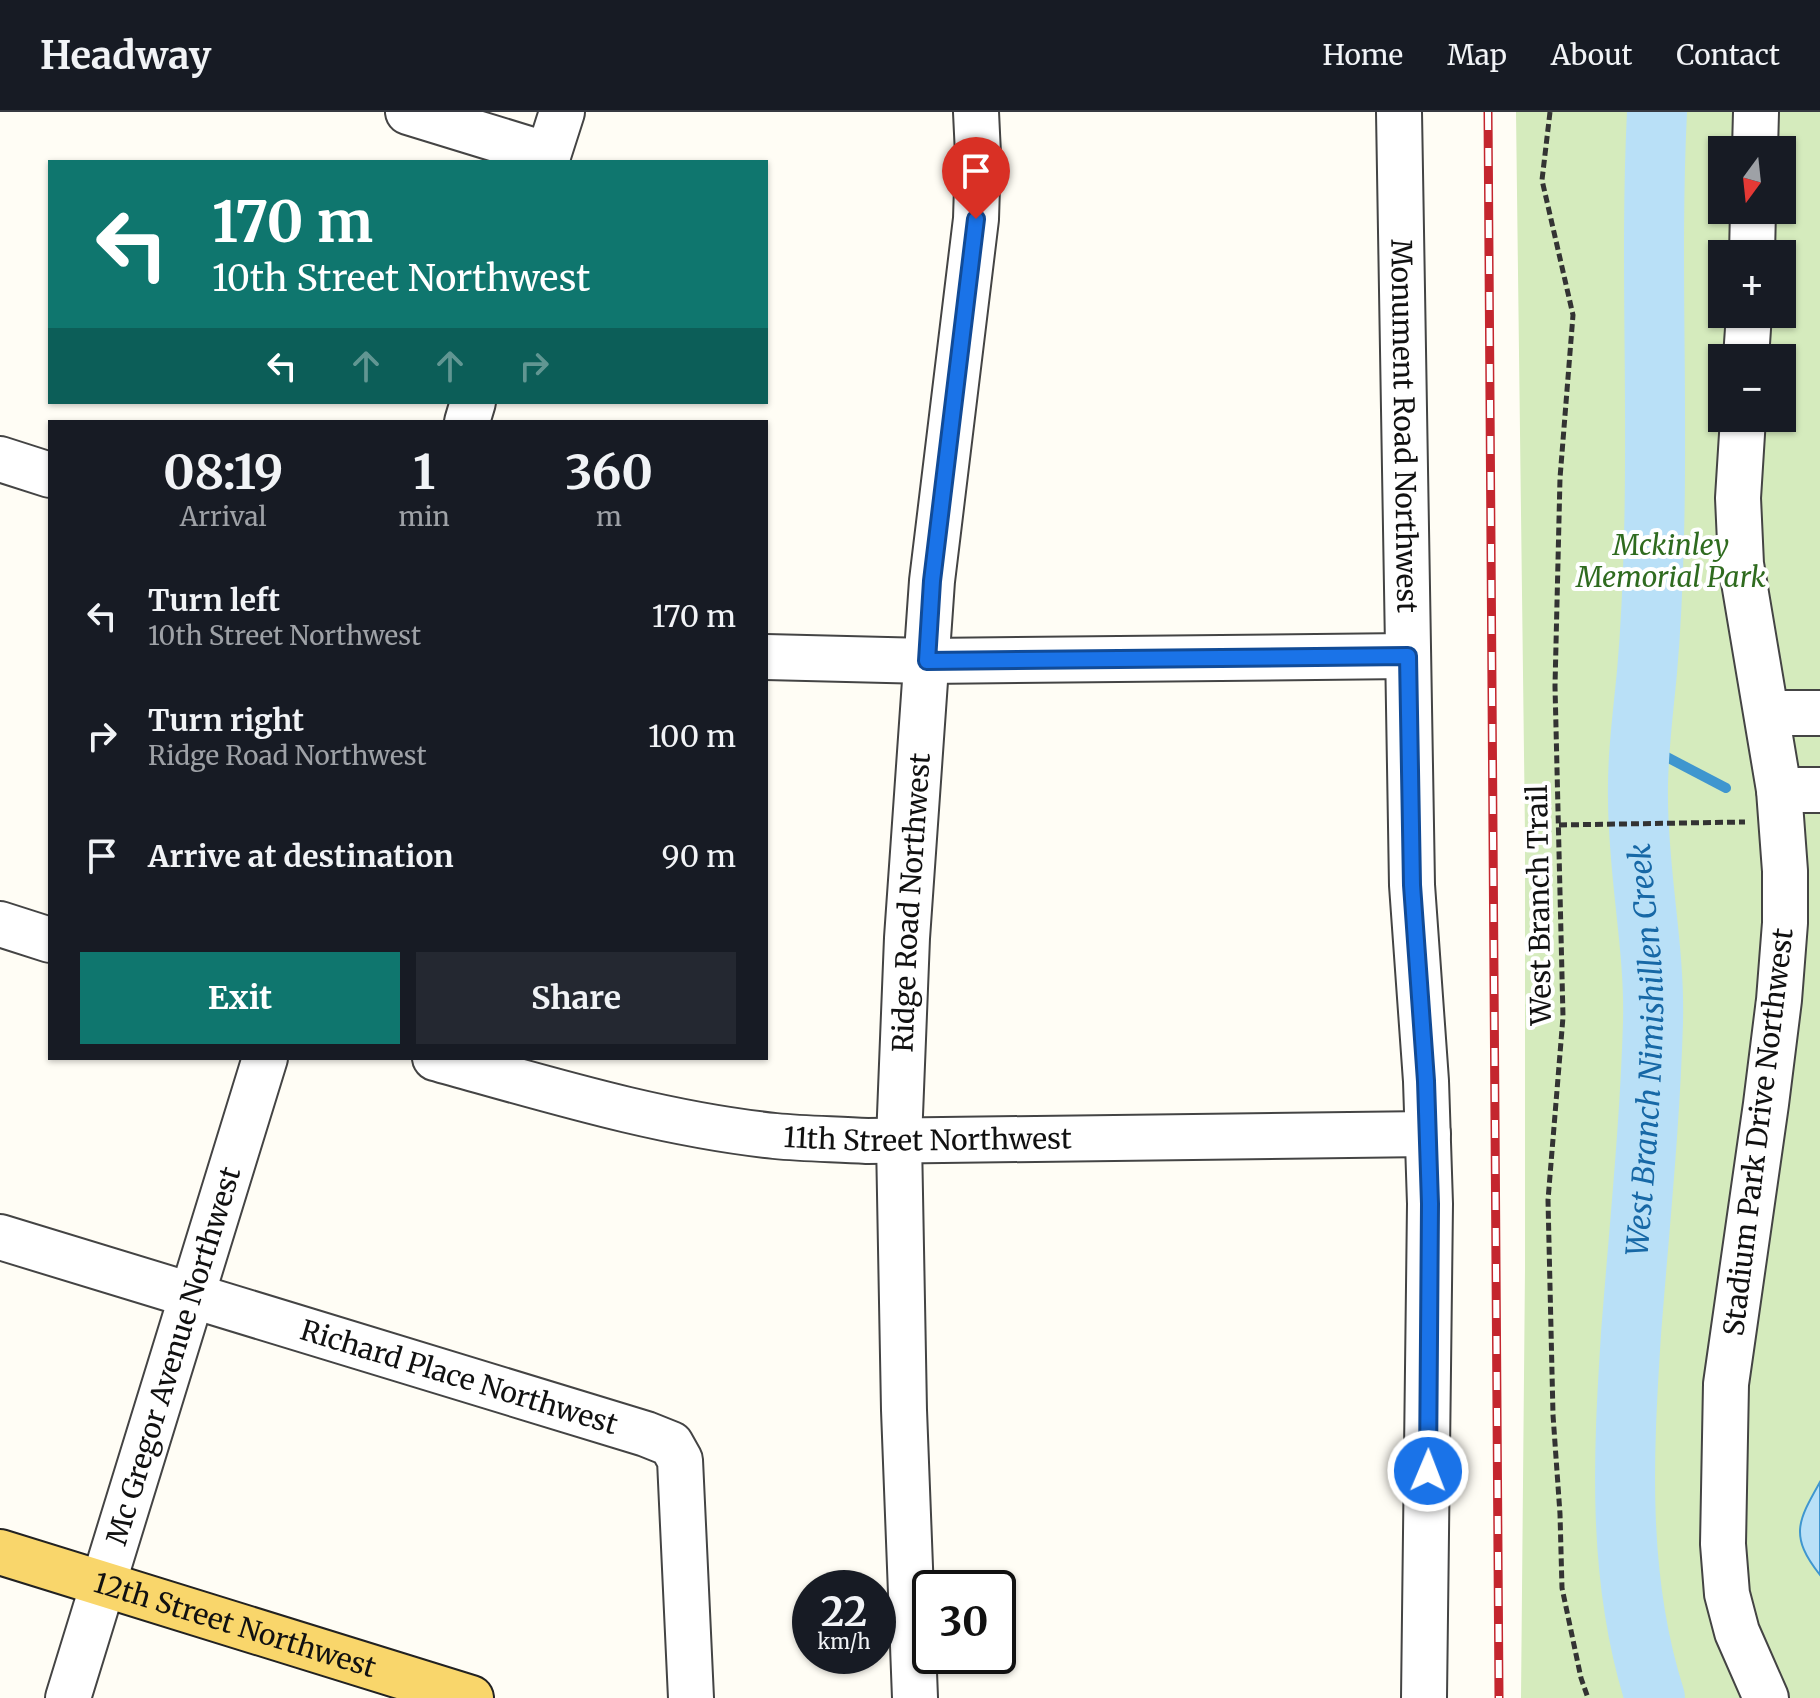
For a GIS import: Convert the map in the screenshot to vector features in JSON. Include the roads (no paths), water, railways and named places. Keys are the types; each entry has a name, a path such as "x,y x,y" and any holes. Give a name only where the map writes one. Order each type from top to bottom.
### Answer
{"main road":[{"name":"12th Street Northwest","path":"0,1552 471,1698"}],"street":[{"path":"408,112 547,158 562,112"},
{"name":"Ridge Road Northwest","path":"915,1698 904,1410 899,1140 907,938 932,581 976,219 976,112"},
{"name":"Monument Road Northwest","path":"1399,112 1412,885 1428,1134 1430,1375 1424,1698"},
{"path":"1755,136 1756,112"},
{"name":"Stadium Park Drive Northwest","path":"1742,432 1738,498 1741,564 1767,713 1794,801 1785,871 1785,923 1779,1000 1726,1384 1723,1445 1723,1544 1727,1594 1737,1632 1766,1698"},
{"path":"0,459 48,474"},
{"path":"768,657 927,661 1408,656"},
{"path":"1767,713 1820,713"},
{"path":"0,924 48,939"},
{"name":"Mc Gregor Avenue Northwest","path":"68,1698 264,1060"},
{"name":"11th Street Northwest","path":"442,1060 573,1096 706,1126 776,1136 899,1140 1428,1134"},
{"name":"Richard Place Northwest","path":"0,1237 671,1444 680,1460 691,1698"}],"water":[{"path":"1820,1482 1820,1575 1804,1550 1800,1528 1806,1508"}],"waterway":[{"name":"West Branch Nimishillen Creek","path":"1655,1698 1634,1608 1625,1472 1631,1334 1653,1022 1652,966 1641,855 1638,783 1654,553 1657,112"},
{"path":"1640,743 1726,788"}],"railway":[{"path":"1488,112 1499,1698"}],"park label":[{"name":"Mckinley Memorial Park","path":"1671,561"}]}
